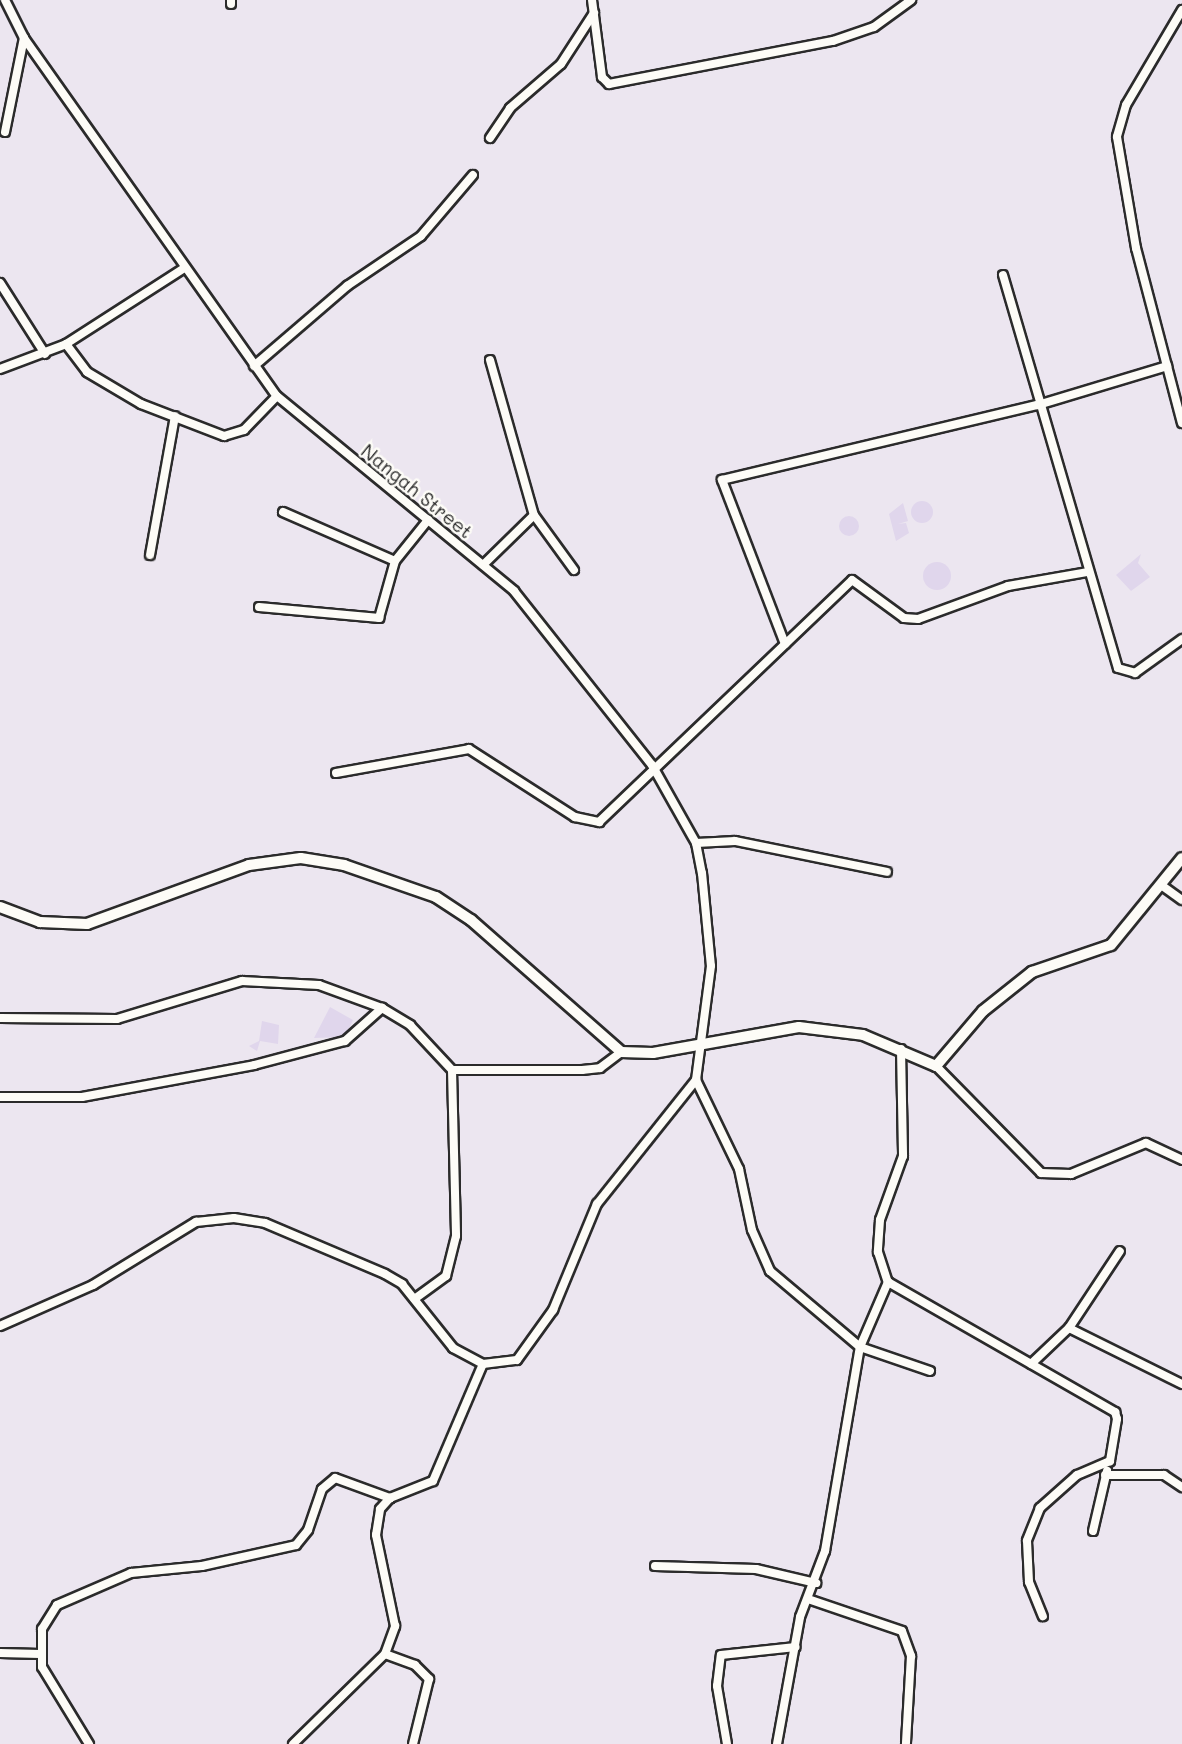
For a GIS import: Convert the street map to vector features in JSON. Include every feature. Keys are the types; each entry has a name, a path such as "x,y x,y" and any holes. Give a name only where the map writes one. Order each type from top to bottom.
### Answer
{"street":[{"name":"Nangah Street","path":"5,0 24,38 183,269 277,396 523,601 652,765 696,844 711,966 696,1080"},
{"path":"592,0 602,77 623,83 833,41 874,27 911,0"},
{"path":"1182,10 1126,105 1117,137 1136,248 1182,423"},
{"path":"489,138 510,108 561,65 594,12"},
{"path":"5,132 24,38"},
{"path":"254,366 347,286 421,236 473,175"},
{"path":"0,369 66,344 183,269"},
{"path":"1003,275 1038,405 1118,668 1126,673 1182,639"},
{"path":"0,283 45,354"},
{"path":"66,344 87,372 175,416 236,435 277,396"},
{"path":"490,360 534,515 574,570"},
{"path":"785,644 722,480 1038,405 1167,366"},
{"path":"150,555 175,416"},
{"path":"283,512 395,561"},
{"path":"483,565 534,515"},
{"path":"260,607 379,618 395,561 428,520"},
{"path":"336,773 469,750 587,823 599,822 652,765 852,580 904,618 918,620 1008,586 1087,572"},
{"path":"696,844 735,841 887,872"},
{"path":"0,907 40,922 87,924 258,863 301,858 344,864 436,897 471,920 621,1052 653,1054 701,1040 799,1027 863,1035 936,1066 1041,1173 1071,1174 1146,1143 1182,1160"},
{"path":"936,1066 1008,989 1048,964 1111,945 1164,887 1182,858"},
{"path":"1164,887 1182,900"},
{"path":"0,1018 117,1019 242,981 319,985 382,1008 410,1025 452,1070 456,1236 446,1276 414,1299"},
{"path":"0,1097 82,1097 254,1065 345,1041 382,1008"},
{"path":"901,1049 903,1156 880,1220 878,1252 888,1282 1115,1412 1110,1461 1093,1531"},
{"path":"452,1070 582,1070 600,1068 621,1052"},
{"path":"0,1326 93,1285 213,1218 265,1223 386,1274 414,1299 453,1348 483,1364 517,1360 540,1334 597,1204 696,1080 739,1169 752,1230 776,1282 860,1347 929,1371"},
{"path":"1031,1364 1069,1328 1120,1251"},
{"path":"777,1744 796,1647 808,1599 816,1583 860,1347 888,1282"},
{"path":"1069,1328 1182,1384"},
{"path":"89,1744 40,1654 42,1629 57,1605 131,1573 202,1566 296,1545 328,1480 390,1498 433,1481 483,1364"},
{"path":"1043,1616 1025,1567 1027,1541 1040,1508 1077,1475 1110,1461"},
{"path":"1105,1475 1164,1475 1182,1487"},
{"path":"293,1744 385,1654 395,1626 376,1522 390,1498"},
{"path":"655,1566 756,1569 816,1583"},
{"path":"808,1599 902,1631 911,1656 906,1744"},
{"path":"727,1744 717,1686 722,1655 796,1647"},
{"path":"0,1653 40,1654"},
{"path":"385,1654 415,1665 429,1678 413,1744"}],"shaded area":[{"path":"922,501 930,504 933,512 930,520 922,523 914,520 911,512 914,504"},
{"path":"903,503 908,521 898,524 906,523 909,533 896,541 889,514"},
{"path":"849,516 856,519 859,526 856,533 849,536 842,533 839,526 842,519"},
{"path":"1141,554 1138,563 1150,577 1131,591 1116,575"},
{"path":"937,562 947,566 951,576 947,586 937,590 927,586 923,576 927,566"},
{"path":"330,1007 353,1020 345,1037 314,1038"},
{"path":"262,1021 279,1025 278,1044 260,1041 257,1051 249,1046 259,1041"}]}
